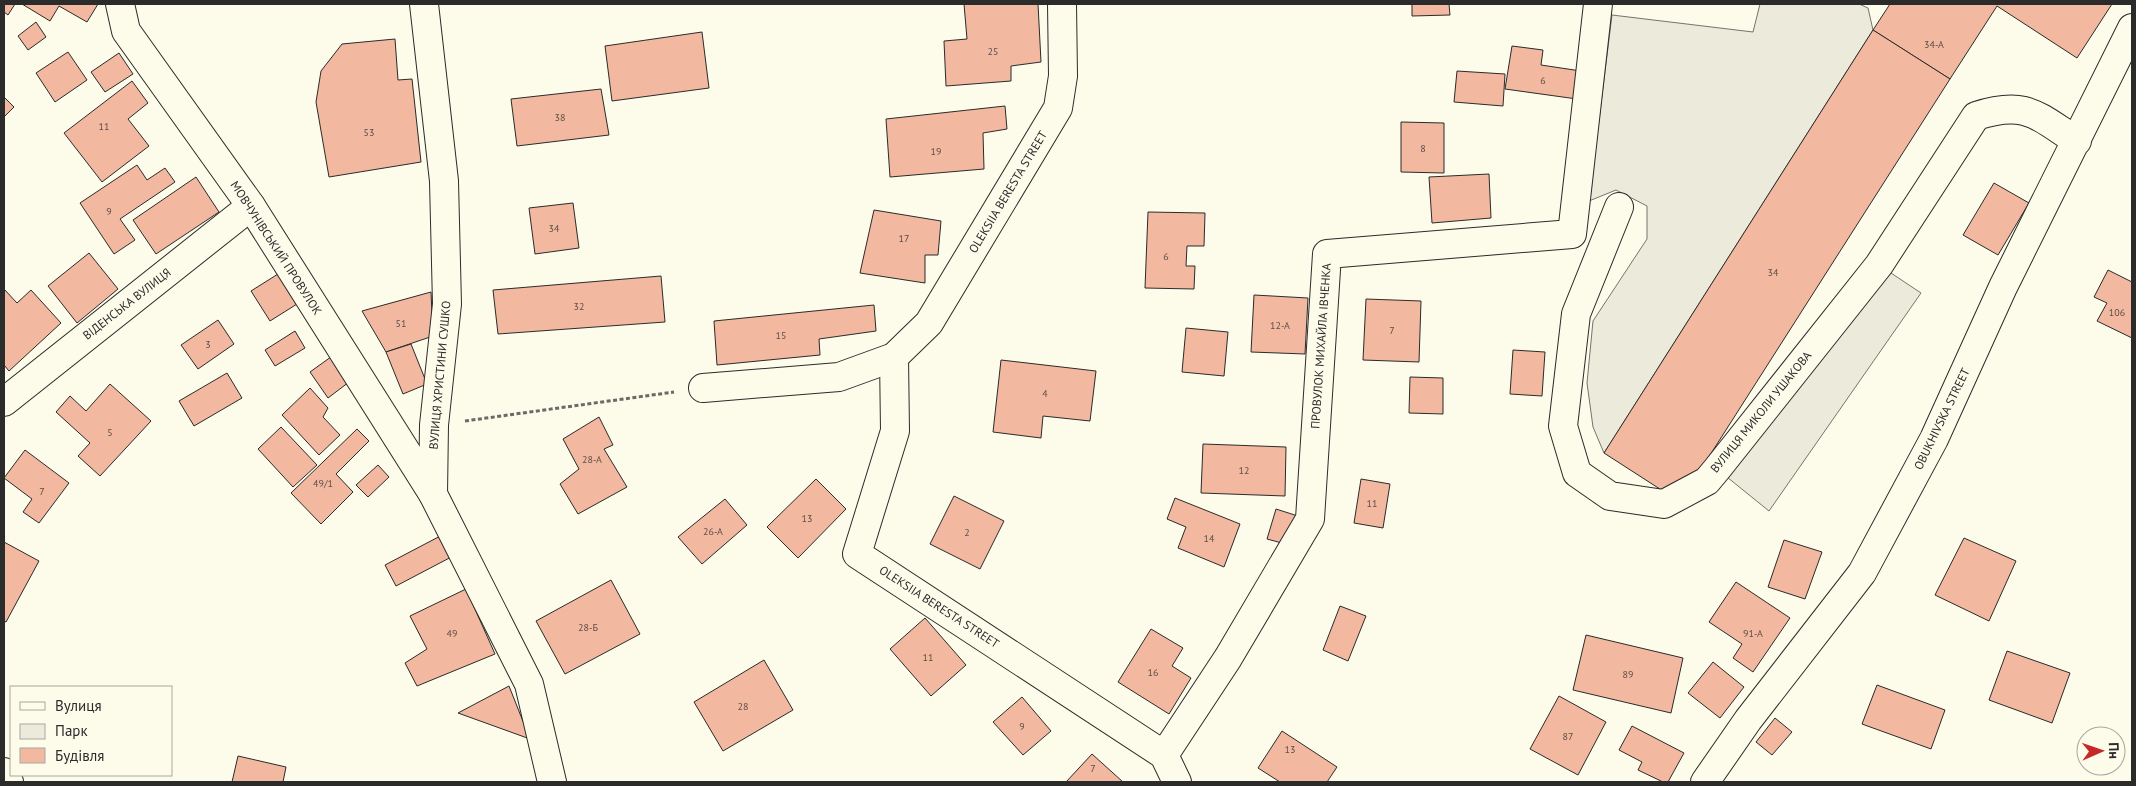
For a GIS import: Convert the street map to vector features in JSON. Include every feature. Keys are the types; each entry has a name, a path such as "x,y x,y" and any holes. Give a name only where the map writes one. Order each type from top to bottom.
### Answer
{"street":[{"name":"МОВЧУНІВСЬКИЙ ПРОВУЛОК","path":"120,4 126,31 251,206 433,494"},
{"name":"ВУЛИЦЯ ХРИСТИНИ СУШКО","path":"424,4 444,181 447,304 434,425 433,494 529,684 552,782"},
{"name":"OLEKSIIA BERESTA STREET","path":"703,388 839,377 894,358 929,323 1058,108 1063,76 1062,4"},
{"path":"1598,4 1572,234 1606,242"},
{"name":"OBUKHIVSKA STREET","path":"1705,782 1748,720 1862,573 1934,438 2003,287 2132,28"},
{"name":"ВУЛИЦЯ МИКОЛИ УШАКОВА","path":"1619,207 1576,314 1563,426 1577,473 1610,496 1664,504 1707,481 1717,469 1879,265 1976,116 2000,108 2032,111 2077,141"},
{"name":"ВІДЕНСЬКА ВУЛИЦЯ","path":"4,402 251,206"},
{"name":"ПРОВУЛОК МИХАЙЛА ІВЧЕНКА","path":"1164,755 1228,658 1310,519 1327,254 1572,234"},
{"name":"OLEKSIIA BERESTA STREET","path":"894,358 894,430 857,554 1164,755"},
{"path":"1164,755 1176,782"},
{"path":"4,772 9,782"}],"path":[{"path":"434,425 703,388"}],"green space":[{"path":"1760,4 1859,4 1868,8 1873,30 1604,453 1593,427 1587,383 1593,321 1647,239 1647,206 1616,190 1589,201 1612,15 1753,32"}],"shaded area":[{"path":"1879,265 1921,293 1769,511 1717,469"}],"building":[{"path":"4,4 15,4 8,15 4,12"},
{"path":"22,4 98,4 87,22 59,6 50,21"},
{"path":"964,4 1038,4 1041,62 1011,66 1011,81 946,86 944,41 967,39"},
{"path":"1412,4 1449,4 1450,15 1412,16"},
{"path":"1890,4 2112,4 2077,58 1997,6 1950,79 1873,30"},
{"path":"36,22 46,37 28,50 18,36"},
{"path":"1873,30 1950,79 1680,502 1604,453"},
{"path":"702,32 709,88 612,101 605,46"},
{"path":"395,39 398,80 412,79 421,162 329,177 316,102 321,71 342,44"},
{"path":"1512,46 1543,50 1541,65 1581,71 1577,99 1505,89"},
{"path":"68,52 87,80 55,102 36,73"},
{"path":"119,53 133,74 105,92 91,72"},
{"path":"1457,71 1505,74 1503,106 1454,102"},
{"path":"132,81 148,103 128,119 149,146 102,182 64,133"},
{"path":"601,89 609,135 517,146 511,99"},
{"path":"4,97 14,107 4,117"},
{"path":"1005,106 1007,129 983,133 984,169 890,177 886,119"},
{"path":"1401,122 1444,123 1444,173 1401,172"},
{"path":"137,165 147,180 165,168 175,182 120,219 135,240 114,254 80,203"},
{"path":"1489,174 1491,218 1432,223 1429,177"},
{"path":"196,177 219,212 156,254 133,220"},
{"path":"1994,183 2029,203 1998,255 1963,235"},
{"path":"573,203 579,248 535,254 529,208"},
{"path":"874,210 941,221 938,255 925,255 925,283 860,273"},
{"path":"1148,212 1205,213 1204,246 1187,246 1186,266 1195,266 1194,289 1145,288"},
{"path":"89,253 118,289 77,323 48,286"},
{"path":"2108,270 2132,282 2132,338 2097,321 2107,303 2094,297"},
{"path":"278,274 297,304 270,321 251,291"},
{"path":"661,276 665,322 498,334 493,290"},
{"path":"4,289 17,303 31,290 61,323 9,371 4,365"},
{"path":"431,292 433,336 386,352 362,311"},
{"path":"1254,295 1308,298 1305,354 1251,352"},
{"path":"1366,299 1421,301 1419,362 1363,360"},
{"path":"874,305 876,331 819,339 820,355 717,365 714,321"},
{"path":"218,320 234,344 198,369 181,345"},
{"path":"1186,328 1228,332 1224,376 1182,372"},
{"path":"295,331 305,348 275,366 265,350"},
{"path":"411,344 427,384 403,394 386,352"},
{"path":"1513,350 1545,352 1542,396 1510,394"},
{"path":"335,354 353,379 328,398 310,372"},
{"path":"1001,360 1096,371 1090,421 1043,416 1041,438 993,432"},
{"path":"227,373 242,398 194,426 179,401"},
{"path":"1410,377 1443,378 1443,414 1409,413"},
{"path":"110,384 151,421 100,476 78,456 90,443 56,412 70,396 86,411"},
{"path":"310,388 328,408 323,417 340,435 319,455 282,415"},
{"path":"599,417 613,445 604,449 627,487 578,514 560,484 579,469 563,439"},
{"path":"281,427 317,465 293,487 258,449"},
{"path":"357,429 369,441 336,474 353,492 321,524 291,493"},
{"path":"1203,444 1286,447 1285,496 1201,493"},
{"path":"25,450 69,483 39,523 23,512 32,499 4,478"},
{"path":"378,465 389,477 368,497 356,485"},
{"path":"816,479 846,509 798,558 767,527"},
{"path":"1361,479 1390,484 1383,528 1354,523"},
{"path":"954,496 1004,521 980,569 930,544"},
{"path":"1175,498 1240,524 1224,567 1178,548 1186,527 1167,519"},
{"path":"725,499 747,525 702,564 678,537"},
{"path":"1276,509 1301,517 1293,546 1267,539"},
{"path":"446,533 457,554 396,586 385,565"},
{"path":"1964,538 2016,561 1989,621 1935,595"},
{"path":"1784,540 1822,552 1805,599 1768,587"},
{"path":"4,542 39,561 6,622 4,621"},
{"path":"611,580 640,634 565,674 536,621"},
{"path":"1736,582 1790,618 1753,672 1733,658 1742,644 1709,622"},
{"path":"466,589 495,654 417,686 405,663 427,649 410,616"},
{"path":"1340,606 1366,616 1348,661 1323,650"},
{"path":"925,618 966,665 931,696 890,649"},
{"path":"1151,629 1183,648 1172,666 1191,678 1169,714 1118,682"},
{"path":"1586,635 1683,658 1671,713 1573,690"},
{"path":"2007,651 2070,673 2052,723 1989,700"},
{"path":"764,660 793,710 723,751 694,702"},
{"path":"1713,662 1744,687 1720,718 1688,693"},
{"path":"1877,685 1945,710 1931,749 1862,724"},
{"path":"509,686 530,739 458,713"},
{"path":"1559,696 1606,722 1578,775 1530,749"},
{"path":"1022,697 1051,731 1023,755 993,722"},
{"path":"1775,718 1792,732 1772,755 1756,742"},
{"path":"1632,726 1684,753 1668,782 1663,782 1638,770 1642,762 1619,750"},
{"path":"1282,731 1337,767 1327,782 1280,782 1258,768"},
{"path":"1092,754 1123,782 1066,782"},
{"path":"238,756 286,767 283,782 232,782"}]}
